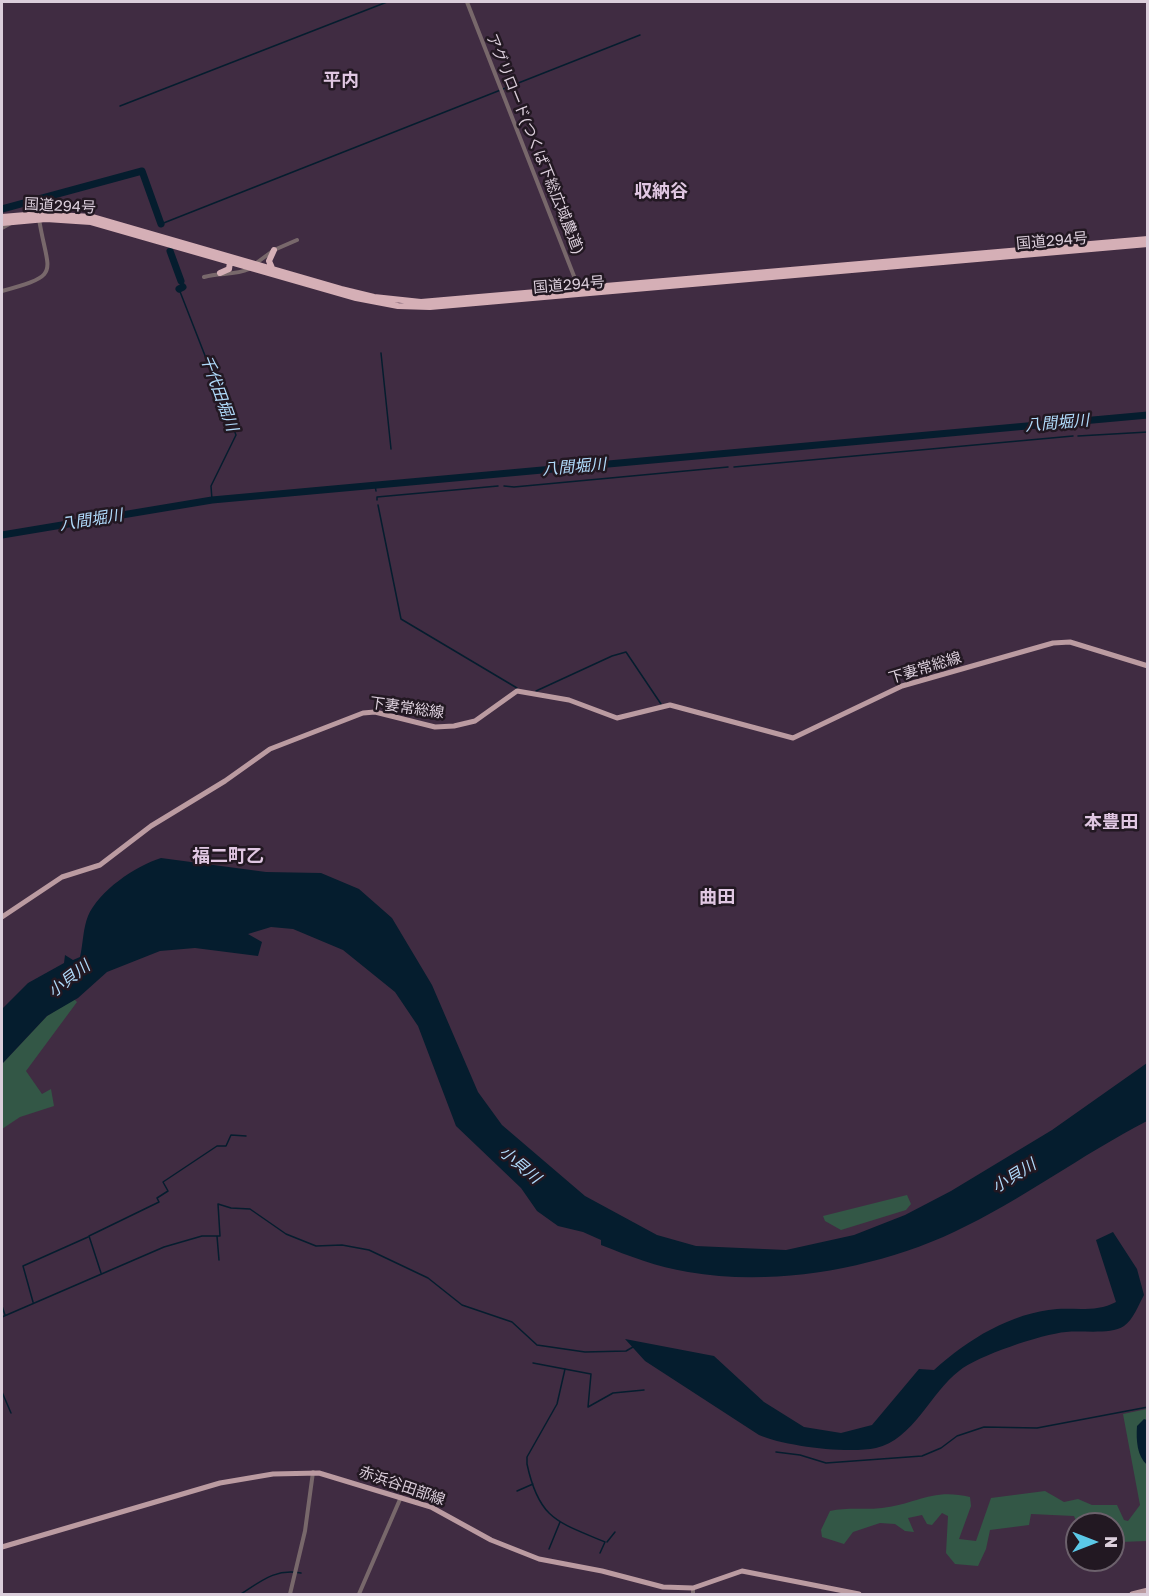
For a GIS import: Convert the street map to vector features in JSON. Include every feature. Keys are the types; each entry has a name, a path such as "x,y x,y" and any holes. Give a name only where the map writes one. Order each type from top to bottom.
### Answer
{"highway":[{"name":"国道294号","path":"2,222 39,216 110,226 230,262 272,267 341,289 410,302 454,302 580,293 1148,244"},
{"name":"国道294号","path":"2,218 92,217 356,298 398,306 430,308 1148,239"},
{"path":"272,267 269,261 274,250"},
{"path":"220,273 229,269 230,262"}],"main road":[{"name":"下妻常総線","path":"2,917 62,877 99,865 151,826 225,781 270,749 363,713 375,712 435,727 454,726 475,721 517,691 569,700 617,717 670,705 793,738 902,686 1053,643 1070,642 1148,666"},
{"name":"赤浜谷田部線","path":"2,1547 220,1483 254,1476 313,1472 401,1497 446,1513 484,1536 539,1559 602,1571 663,1587 693,1591 742,1571 859,1594"},
{"path":"1132,1594 1148,1590"}],"street":[{"name":"アグリロード(つくば下総広域農道)","path":"467,2 580,293"},
{"path":"2,291 38,280 46,274 48,262 39,216"},
{"path":"2,228 14,221"},
{"path":"204,277 220,273 239,273 254,266 274,250 297,240"},
{"path":"290,1594 303,1539 313,1472"},
{"path":"359,1594 401,1497"}],"green space":[{"path":"74,999 77,1002 26,1071 42,1094 51,1089 54,1106 20,1117 2,1129 2,1064 47,1016"},
{"path":"907,1195 911,1204 906,1210 841,1230 825,1221 823,1216"},
{"path":"1147,1409 1147,1541 1125,1542 1125,1520 1128,1521 1140,1505 1123,1414"},
{"path":"1045,1491 1064,1502 1078,1499 1092,1505 1117,1505 1120,1512 1065,1512 1065,1516 1031,1514 1029,1525 990,1530 986,1549 978,1566 955,1564 946,1553 948,1516 942,1513 932,1525 927,1524 922,1515 908,1518 914,1532 905,1531 895,1524 880,1523 853,1532 844,1544 822,1537 821,1530 830,1511 882,1508 945,1494 970,1497 971,1506 959,1539 976,1541 991,1498"}],"water":[{"name":"小貝川","path":"161,858 266,872 321,873 359,889 392,918 432,985 478,1092 502,1125 585,1196 657,1235 696,1246 786,1250 854,1235 905,1215 951,1191 1052,1130 1147,1063 1147,1121 979,1219 954,1232 891,1256 823,1272 789,1276 721,1276 665,1267 601,1245 601,1240 583,1232 558,1226 537,1211 521,1188 456,1126 418,1026 395,992 343,950 293,929 271,927 248,934 262,942 258,956 195,948 160,951 107,972 78,998 47,1016 2,1064 2,1009 28,983 64,963 65,955 73,960 80,957 86,921 100,898 129,873"},
{"path":"1113,1232 1137,1269 1144,1295 1133,1316 1124,1326 1096,1332 1055,1334 1010,1347 980,1359 959,1371 949,1380 901,1436 876,1448 849,1450 816,1448 784,1443 759,1435 645,1361 625,1339 714,1356 764,1402 804,1427 841,1433 872,1425 919,1369 934,1370 961,1348 991,1329 1040,1311 1095,1308 1116,1302 1096,1240"},
{"path":"1144,1419 1147,1420 1147,1465 1139,1452 1137,1437 1137,1426"}],"waterway":[{"path":"120,106 387,2"},
{"path":"161,224 640,35"},
{"name":"千代田堀川","path":"2,209 142,171 161,224"},
{"name":"千代田堀川","path":"170,251 181,281"},
{"name":"千代田堀川","path":"179,289 183,287"},
{"name":"千代田堀川","path":"179,289 236,435 211,486 212,500"},
{"path":"381,353 391,449"},
{"name":"八間堀川","path":"2,535 212,500 1148,415"},
{"path":"1078,436 1148,432"},
{"path":"734,467 1073,436"},
{"path":"504,486 514,487 728,467"},
{"name":"八間堀川","path":"375,485 376,491"},
{"path":"377,500 377,497 498,486"},
{"path":"378,505 401,619 517,688"},
{"path":"536,691 612,656 626,652 661,704"},
{"path":"101,1273 89,1236 159,1202 157,1198 168,1191 163,1182 217,1146 226,1146 231,1135 246,1136"},
{"path":"217,1236 220,1236 218,1204 231,1208 250,1209 286,1234 316,1246 342,1245 369,1250 428,1278 462,1305 512,1322 537,1345 585,1352 626,1351 633,1347"},
{"path":"2,1317 164,1247 202,1236 217,1236 219,1260"},
{"path":"33,1302 23,1266 88,1237"},
{"path":"2,1306 5,1315"},
{"path":"533,1363 591,1374 588,1407 613,1393 644,1390"},
{"path":"565,1369 557,1404 527,1457 527,1464 532,1483 545,1508 563,1523 605,1542 600,1553"},
{"path":"2,1392 11,1413"},
{"path":"776,1452 800,1455 826,1463 922,1456 941,1448 957,1436 984,1427 1037,1428 1148,1407"},
{"path":"517,1491 533,1484"},
{"path":"549,1549 560,1522"},
{"path":"607,1542 615,1532"},
{"path":"241,1594 276,1574 301,1573"}],"district":[{"name":"平内","path":"341,80"},
{"name":"収納谷","path":"661,191"},
{"name":"本豊田","path":"1111,822"},
{"name":"福二町乙","path":"228,856"},
{"name":"曲田","path":"717,897"}]}
